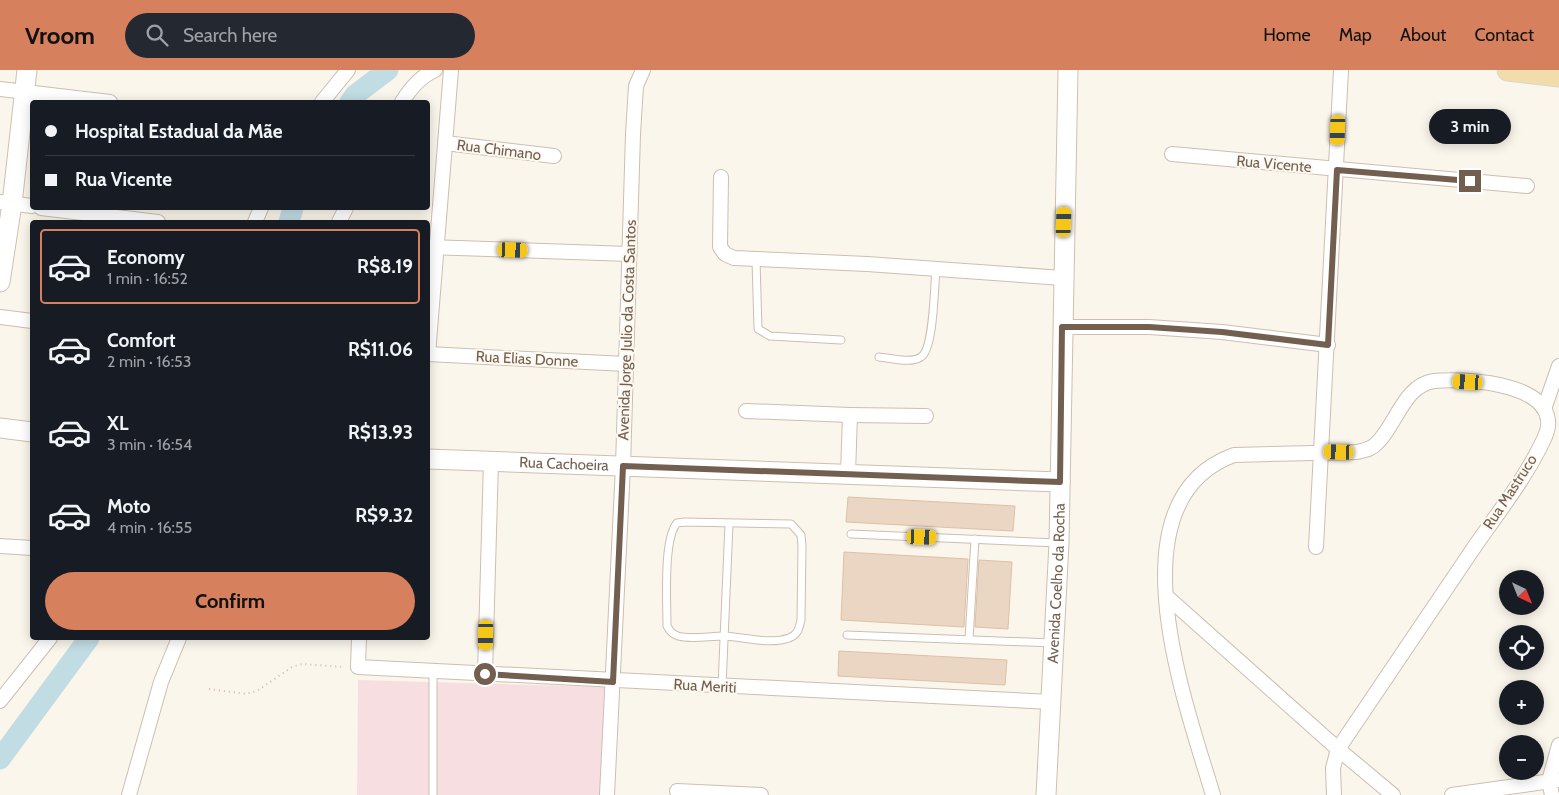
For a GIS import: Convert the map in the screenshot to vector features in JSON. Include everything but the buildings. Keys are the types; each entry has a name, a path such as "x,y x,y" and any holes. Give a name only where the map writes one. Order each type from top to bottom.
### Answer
{"main road":[{"path":"0,282 6,203 27,70"},
{"name":"Avenida Coelho da Rocha","path":"1046,795 1059,542 1068,70"},
{"path":"1508,70 1559,76"},
{"path":"0,428 30,432"},
{"name":"Rua Cachoeira","path":"430,459 1060,482"}],"street":[{"path":"324,100 348,70"},
{"path":"403,100 428,73 435,70"},
{"path":"430,300 432,247 445,143 451,70"},
{"name":"Avenida Jorge Julio da Costa Santos","path":"607,795 623,466 633,134 636,86 643,70"},
{"path":"1316,547 1341,70"},
{"path":"0,88 93,100"},
{"name":"Rua Chimano","path":"445,143 554,156"},
{"name":"Rua Vicente","path":"1172,154 1527,186"},
{"path":"721,177 720,247 724,254 734,258 867,264 936,271 1063,278"},
{"path":"6,203 30,206"},
{"path":"58,210 141,220"},
{"path":"432,247 629,254"},
{"path":"0,317 30,321"},
{"path":"1062,327 1149,327 1222,332 1328,345"},
{"name":"Rua Elias Donne","path":"430,354 626,364"},
{"path":"1213,795 1177,670 1167,621 1166,562 1172,516 1194,482 1208,468 1220,460 1234,455 1357,452 1370,448 1386,434 1412,393 1434,381 1498,384 1512,387 1544,408 1559,366"},
{"name":"Rua Mastruco","path":"1334,795 1333,768 1338,749 1512,492 1542,443 1547,431 1548,419 1544,408"},
{"path":"746,411 926,416"},
{"path":"848,474 850,415"},
{"path":"485,674 491,461"},
{"path":"0,546 30,548"},
{"path":"1166,596 1338,749 1393,795"},
{"path":"0,701 48,640"},
{"path":"129,795 161,682 178,640"},
{"path":"358,640 358,667"},
{"name":"Rua Meriti","path":"358,667 613,682 1052,702"},
{"path":"1452,795 1553,785 1559,745"},
{"path":"677,791 761,795"}],"lane":[{"path":"756,260 758,329 770,336 841,340"},
{"path":"879,357 914,360 921,357 927,351 936,271"},
{"path":"678,523 730,524 791,524 797,529 802,546 801,620 799,630 787,639 679,636 670,631 667,626 670,534 678,523"},
{"path":"722,687 730,524"},
{"path":"851,534 1059,542"},
{"path":"969,639 975,539"},
{"path":"847,635 1055,643"},
{"path":"433,671 433,795"}],"path":[{"path":"209,689 239,694 252,693 286,670 302,664 358,667"}],"shaded area":[{"path":"358,680 608,687 600,795 357,795"}],"waterway":[{"path":"351,100 355,95 388,70"},
{"path":"290,220 292,210"},
{"path":"0,759 88,640"}],"route":[{"path":"485,674 613,682 623,466 1060,482 1062,327 1149,327 1222,332 1328,345 1337,170 1470,181"}]}
